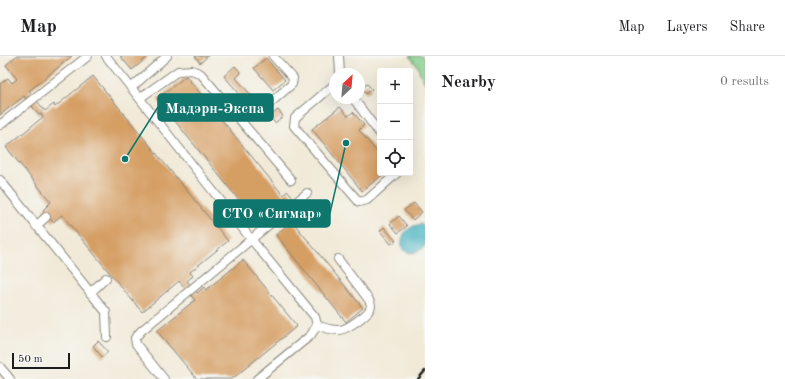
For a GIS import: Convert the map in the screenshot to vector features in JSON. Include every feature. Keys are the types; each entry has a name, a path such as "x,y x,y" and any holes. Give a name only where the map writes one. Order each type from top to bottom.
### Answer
{"lane":[{"path":"0,125 88,56"},
{"path":"106,56 251,239 315,317 317,325 311,335 257,379"},
{"path":"131,88 167,56"},
{"path":"269,104 292,84 293,78 273,56"},
{"path":"339,56 340,68"},
{"path":"140,98 178,71 192,70 201,74 291,180"},
{"path":"329,89 295,118 294,126 359,202 368,200 394,176"},
{"path":"358,104 377,130"},
{"path":"0,180 106,312 107,337"},
{"path":"164,379 136,344 135,338 141,330 307,193"},
{"path":"36,226 46,217"},
{"path":"317,325 328,329 339,330 350,327 368,311 371,306 369,300 338,259"},
{"path":"90,293 106,278"},
{"path":"0,367 10,379"}],"green space":[{"path":"409,56 422,56 425,60 425,83 418,67"}],"water":[{"path":"420,224 424,226 425,246 415,252 403,250 403,236 407,230"}],"building":[{"path":"16,56 72,56 29,91 45,111 54,104 55,107 93,76 228,241 190,272 193,276 187,281 197,293 204,287 206,290 243,260 297,326 232,379 197,379 157,331 195,300 179,281 142,312 62,215 53,222 43,210 51,202 6,147 43,117 41,114 39,115 24,96 0,115 0,84 8,78 12,83 17,79 6,65"},
{"path":"120,56 149,56 132,70"},
{"path":"195,56 208,56 200,63"},
{"path":"266,58 285,80 273,90 254,68"},
{"path":"235,66 241,73 236,78 251,95 245,100 224,76"},
{"path":"186,76 283,195 288,191 293,197 288,201 286,199 257,222 157,99"},
{"path":"367,84 372,89 366,94 365,92 365,86"},
{"path":"340,107 348,116 353,112 364,125 359,130 377,152 377,176 381,176 362,191 312,129"},
{"path":"278,110 283,116 275,123 269,117"},
{"path":"414,203 422,212 413,220 404,210"},
{"path":"399,216 407,226 398,233 390,224"},
{"path":"292,221 363,308 346,322 276,235"},
{"path":"384,227 396,241 391,244 380,231"},
{"path":"98,341 108,352 102,357 93,346"}],"railway":[{"path":"418,379 425,371"}],"place":[{"name":"СТО «Сигмар»","path":"346,143"},
{"name":"Мадэрн-Экспа","path":"125,159"}]}
